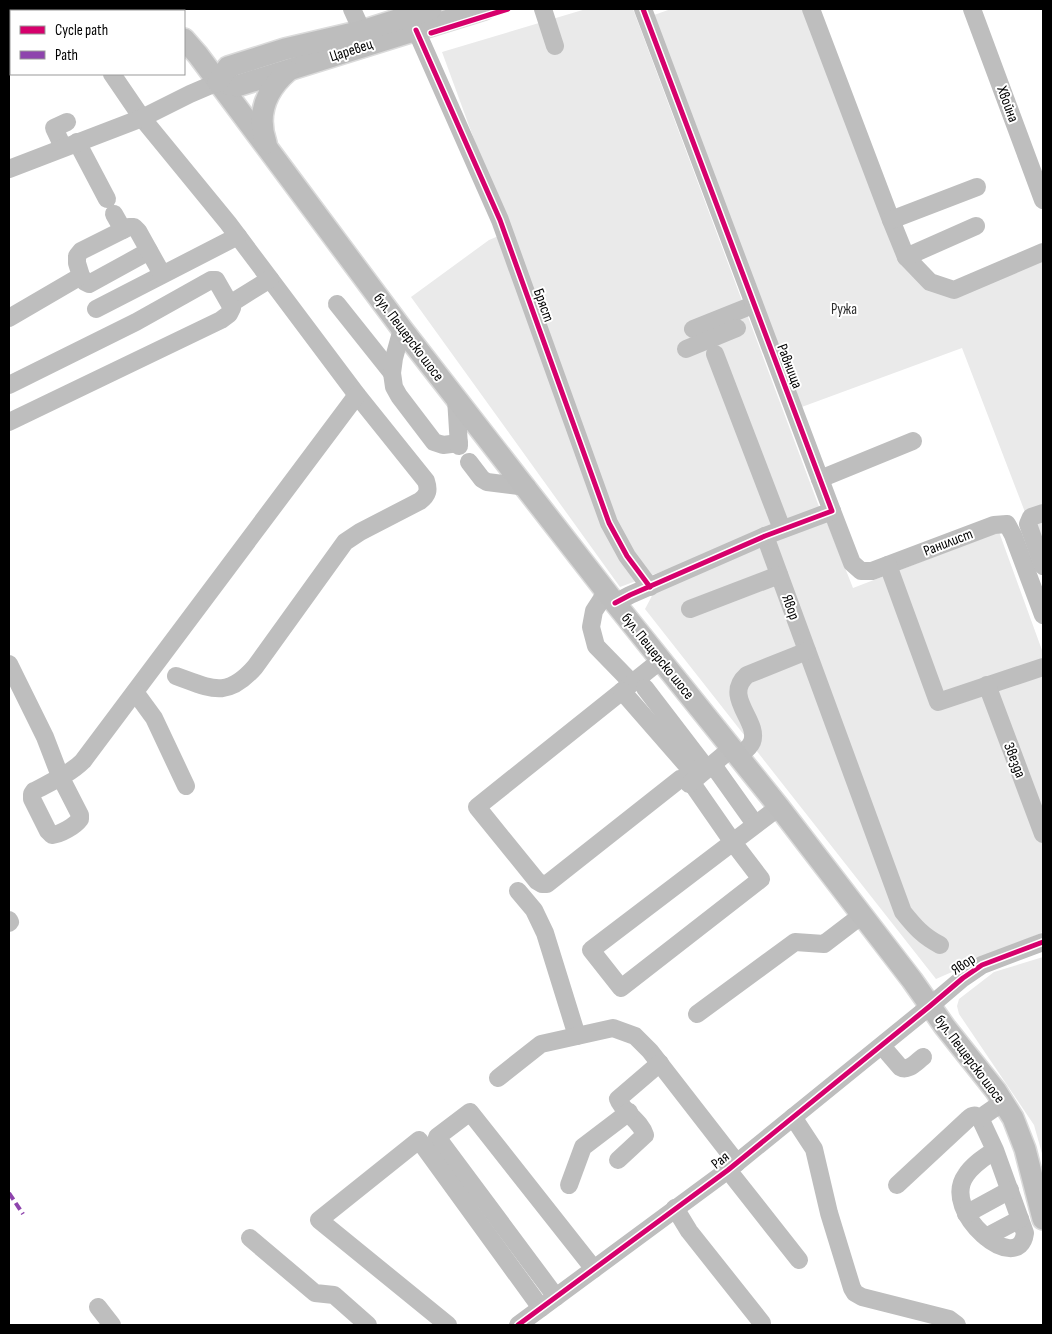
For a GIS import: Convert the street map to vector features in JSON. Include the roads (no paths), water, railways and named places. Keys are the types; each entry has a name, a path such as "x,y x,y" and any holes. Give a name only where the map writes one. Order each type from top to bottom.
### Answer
{"main road":[{"name":"Царевец","path":"419,16 290,69 237,86 218,82 228,67 285,49 419,16 484,9"},
{"name":"бул. Пещерско шосе","path":"185,40 402,329 660,660 779,807 949,1032 996,1091 1012,1118 1025,1149 1043,1219"},
{"path":"268,151 262,133 261,118 263,106 270,90 290,69"}],"street":[{"path":"352,9 362,31"},
{"path":"544,9 555,46"},
{"path":"811,9 890,220 906,257 930,282 954,290 1043,252"},
{"name":"Хвойна","path":"972,9 1043,200"},
{"name":"Равнища","path":"648,10 753,305 832,511"},
{"name":"Бряст","path":"419,16 500,220 609,524 627,556 650,587"},
{"path":"113,75 142,118 238,236 356,395 426,481 429,489 426,496 420,501 360,532 345,542 255,668 233,687 222,689 209,688 176,676"},
{"name":"Царевец","path":"9,170 142,118 218,82"},
{"path":"67,122 54,128 70,145 110,206 123,230"},
{"path":"890,220 977,187"},
{"path":"906,257 976,226"},
{"path":"149,250 90,284 85,282 81,276 76,256 129,227 134,227 138,231 149,250 162,274"},
{"path":"96,308 238,236"},
{"path":"9,318 81,276"},
{"path":"230,304 270,279"},
{"path":"9,385 136,322 211,280 216,280 232,308 229,314 221,320 9,422"},
{"path":"337,304 392,373"},
{"path":"686,349 753,305"},
{"path":"704,337 737,328"},
{"path":"402,329 394,358 392,373 394,386 399,396 434,442 443,445 459,445 456,398"},
{"path":"704,337 782,530"},
{"path":"9,664 45,737 60,776 78,766 356,395"},
{"path":"820,479 913,441"},
{"path":"469,462 482,479 487,482 527,488"},
{"path":"755,824 702,773 596,646 591,627 594,611 611,597 650,587 765,536 832,511"},
{"name":"Ранилист","path":"832,511 852,563 861,571 872,571 994,525 1007,524 1013,535 1043,615"},
{"path":"1043,513 1031,517 1028,524 1043,566"},
{"name":"Явор","path":"765,536 903,912 913,926 926,937 940,945"},
{"path":"888,565 938,702 1043,667"},
{"path":"690,609 779,575"},
{"path":"552,893 702,773 735,752 749,748 753,740 752,732 737,691 740,681 747,674 807,651"},
{"path":"660,660 633,688 477,808 537,881 547,884 680,779 702,773"},
{"name":"Звезда","path":"987,685 1043,834"},
{"path":"135,692 154,718 186,786"},
{"path":"702,773 732,841 761,879 621,988 591,950 732,841 779,807"},
{"path":"518,891 534,910 545,933 577,1036"},
{"path":"698,1014 795,942 824,944 862,915"},
{"name":"Явор","path":"930,1006 963,978 982,965 1043,942"},
{"name":"Рая","path":"518,1325 732,1166 930,1006"},
{"path":"498,1078 541,1044 613,1028 634,1036 660,1063 799,1260"},
{"path":"882,1046 900,1067 904,1069 907,1069 923,1057"},
{"path":"618,1160 645,1135 629,1112 619,1103 618,1099 660,1063"},
{"path":"980,1118 1003,1102"},
{"path":"556,1297 437,1137 470,1112 594,1269"},
{"path":"569,1184 583,1147 629,1112"},
{"path":"897,1185 968,1119 977,1115 995,1150 1020,1219 986,1237 966,1214 961,1204 959,1191 965,1175 995,1150"},
{"path":"793,1117 814,1149 829,1213 855,1293 862,1297 949,1319 957,1325"},
{"path":"448,1325 319,1220 419,1140 541,1308"},
{"path":"966,1214 1010,1190"},
{"path":"675,1208 762,1323"},
{"path":"250,1238 315,1293 334,1295 368,1325"},
{"path":"98,1307 112,1325"}],"park label":[{"name":"Ружа","path":"844,309"}]}
